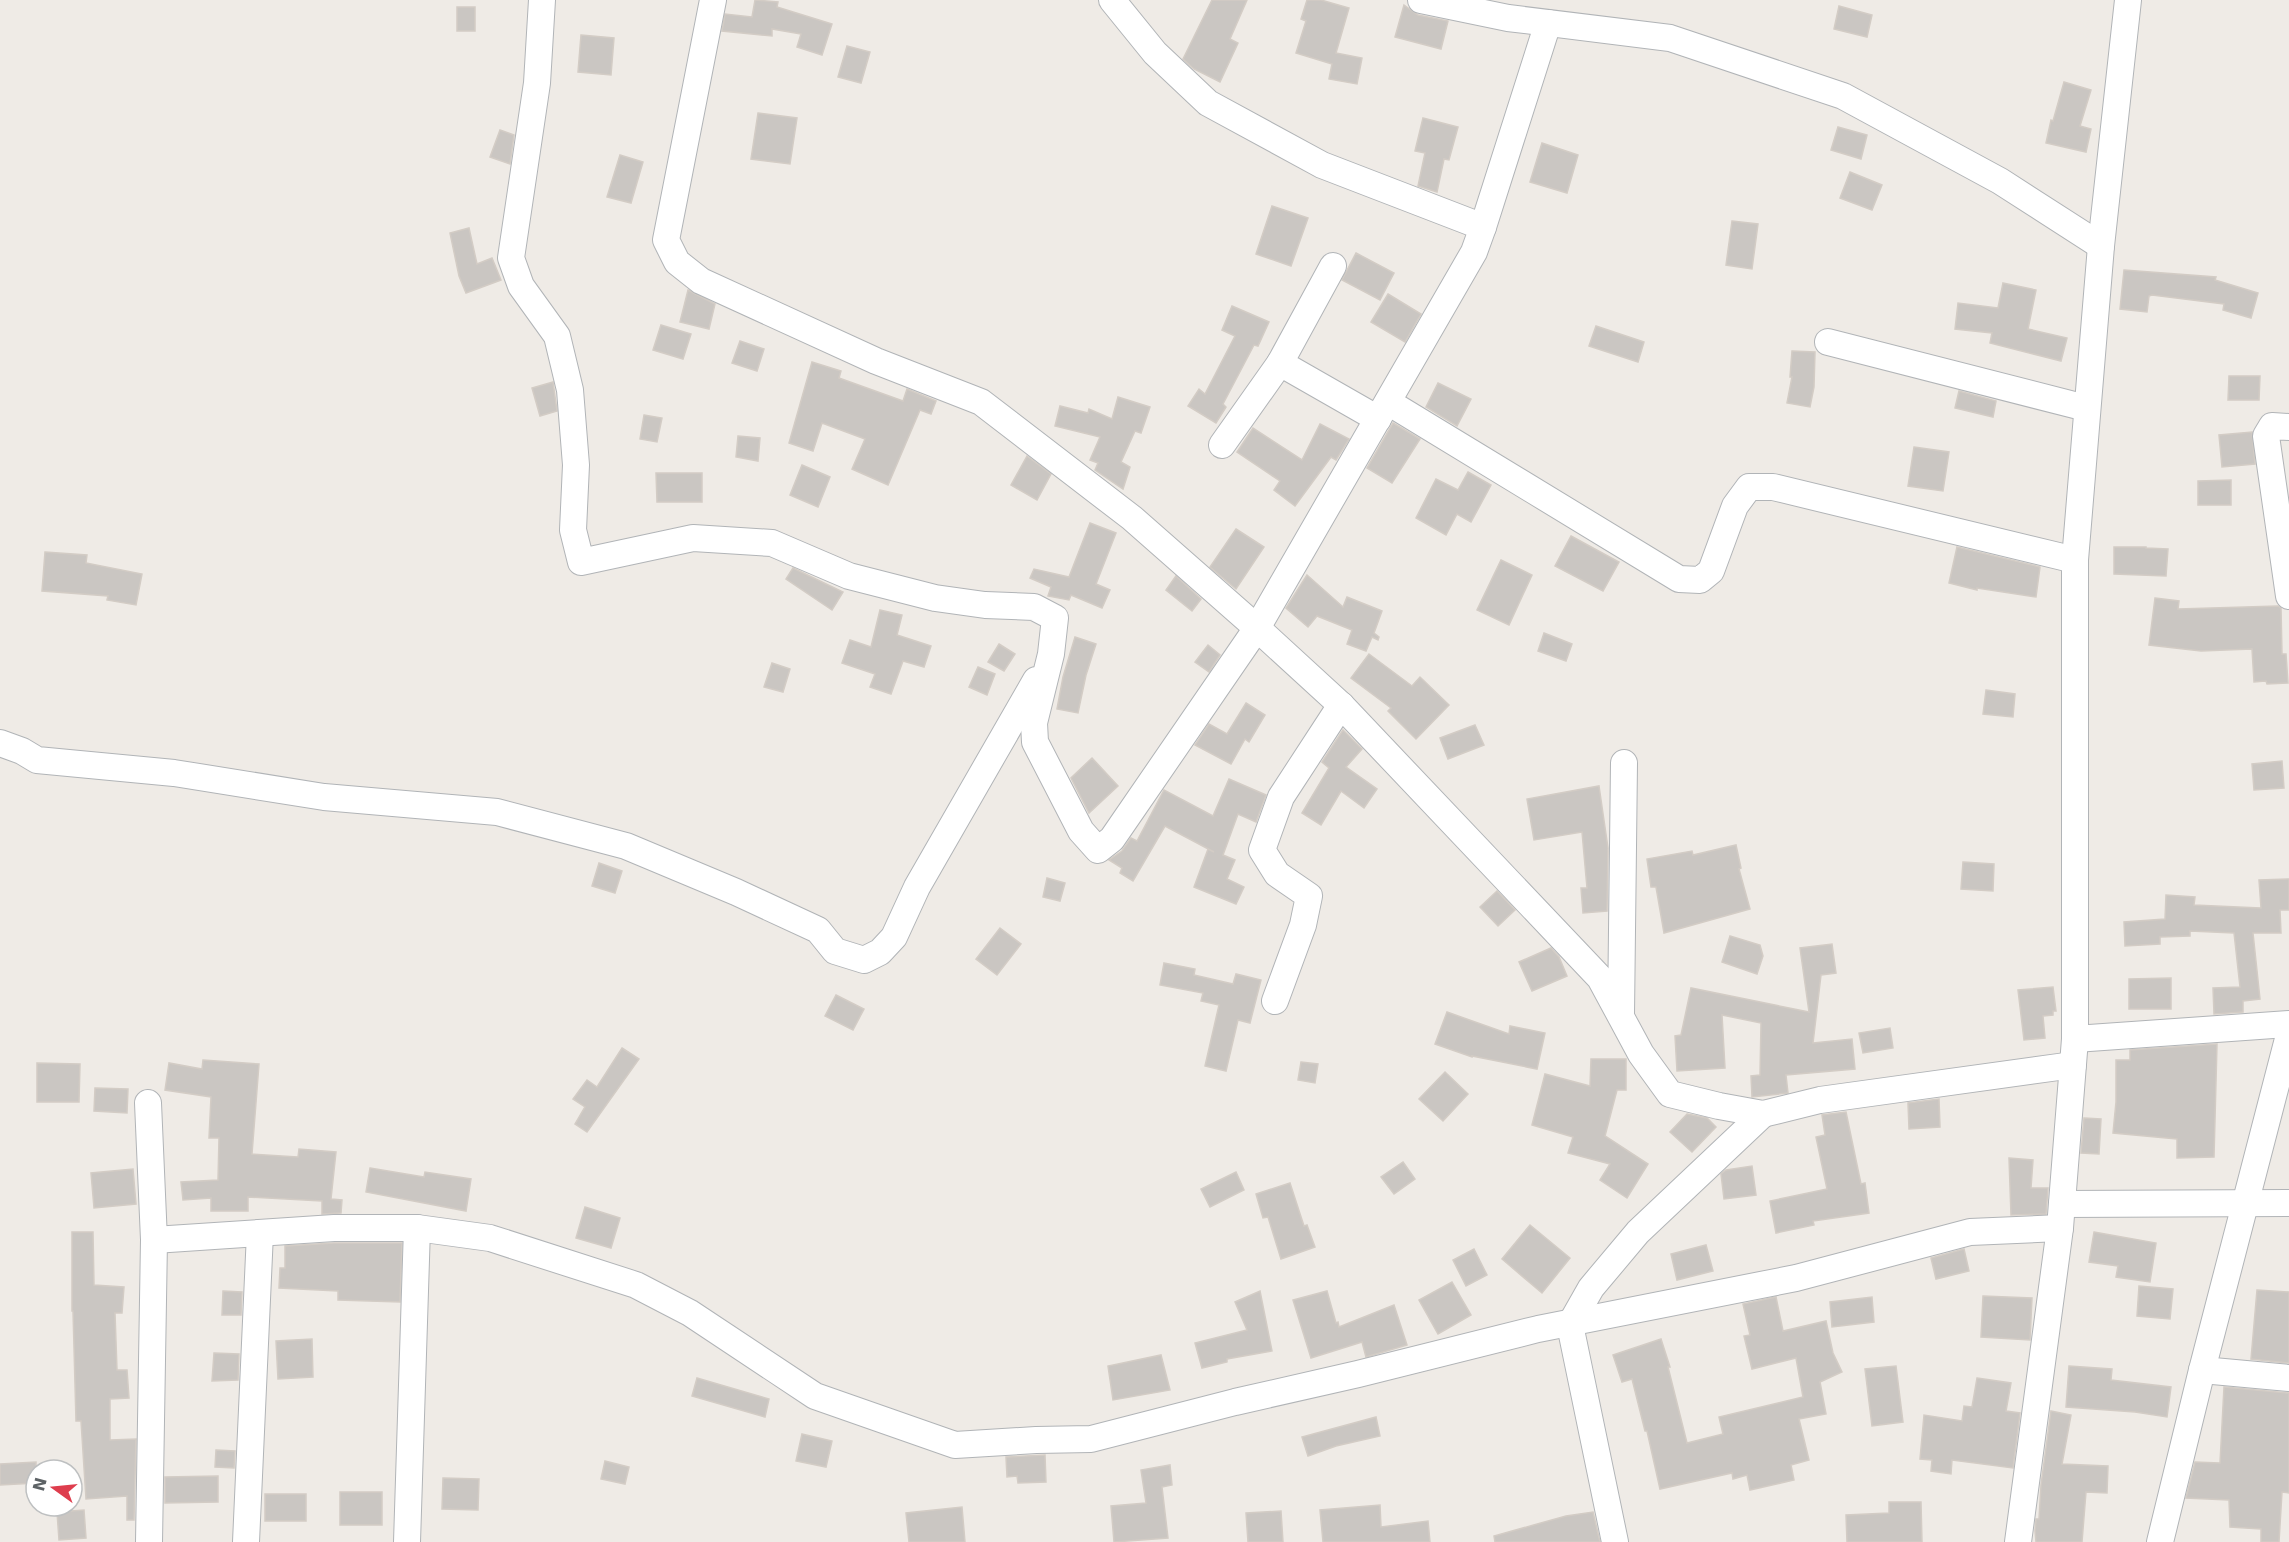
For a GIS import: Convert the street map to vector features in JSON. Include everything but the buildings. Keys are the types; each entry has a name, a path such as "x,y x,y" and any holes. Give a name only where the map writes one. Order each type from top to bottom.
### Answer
{"street":[{"path":"542,0 537,83 511,258 521,286 557,336 570,390 576,465 573,530 581,562 693,538 772,543 849,576 935,598 1034,607 1054,618 1051,654 1034,723 1035,742 1081,831 1098,850 1112,839 1257,628 1474,252 1548,23"},
{"path":"713,0 666,240 677,262 701,281 876,361 981,402 1132,518 1341,705 1600,978 1641,1054 1670,1094 1763,1114 1820,1100 2073,1065"},
{"path":"1112,0 1155,53 1208,103 1322,165 1483,227"},
{"path":"1421,0 1509,9 1548,23 1670,38 1843,96 2000,181 2101,246"},
{"path":"2018,1542 2061,1216 2073,1065 2075,560 2101,246 2128,0"},
{"path":"1222,445 1280,363 1333,266"},
{"path":"1828,342 2086,408"},
{"path":"1280,363 1383,411 1680,579 1700,580 1711,571 1735,506 1749,487 1773,487 2075,560"},
{"path":"2289,427 2272,426 2266,436 2289,596"},
{"path":"0,743 22,751 36,760 174,773 324,797 497,812 626,846 736,892 818,930 835,951 864,960 880,952 894,937 917,887 1051,654"},
{"path":"1275,1001 1303,925 1309,896 1276,874 1262,850 1281,797 1341,705"},
{"path":"1621,1017 1624,763"},
{"path":"2074,1039 2289,1024"},
{"path":"2160,1542 2289,1035"},
{"path":"148,1103 154,1239 149,1542"},
{"path":"1615,1542 1570,1325 1591,1288 1638,1232 1763,1114"},
{"path":"154,1239 334,1228 417,1228 490,1238 636,1285 690,1313 815,1396 955,1445 1091,1439 1538,1329 1570,1325 1796,1278 1970,1232 2061,1216 2247,1202 2289,1203"},
{"path":"407,1542 417,1228"},
{"path":"246,1542 260,1233"},
{"path":"2202,1370 2289,1378"}]}
